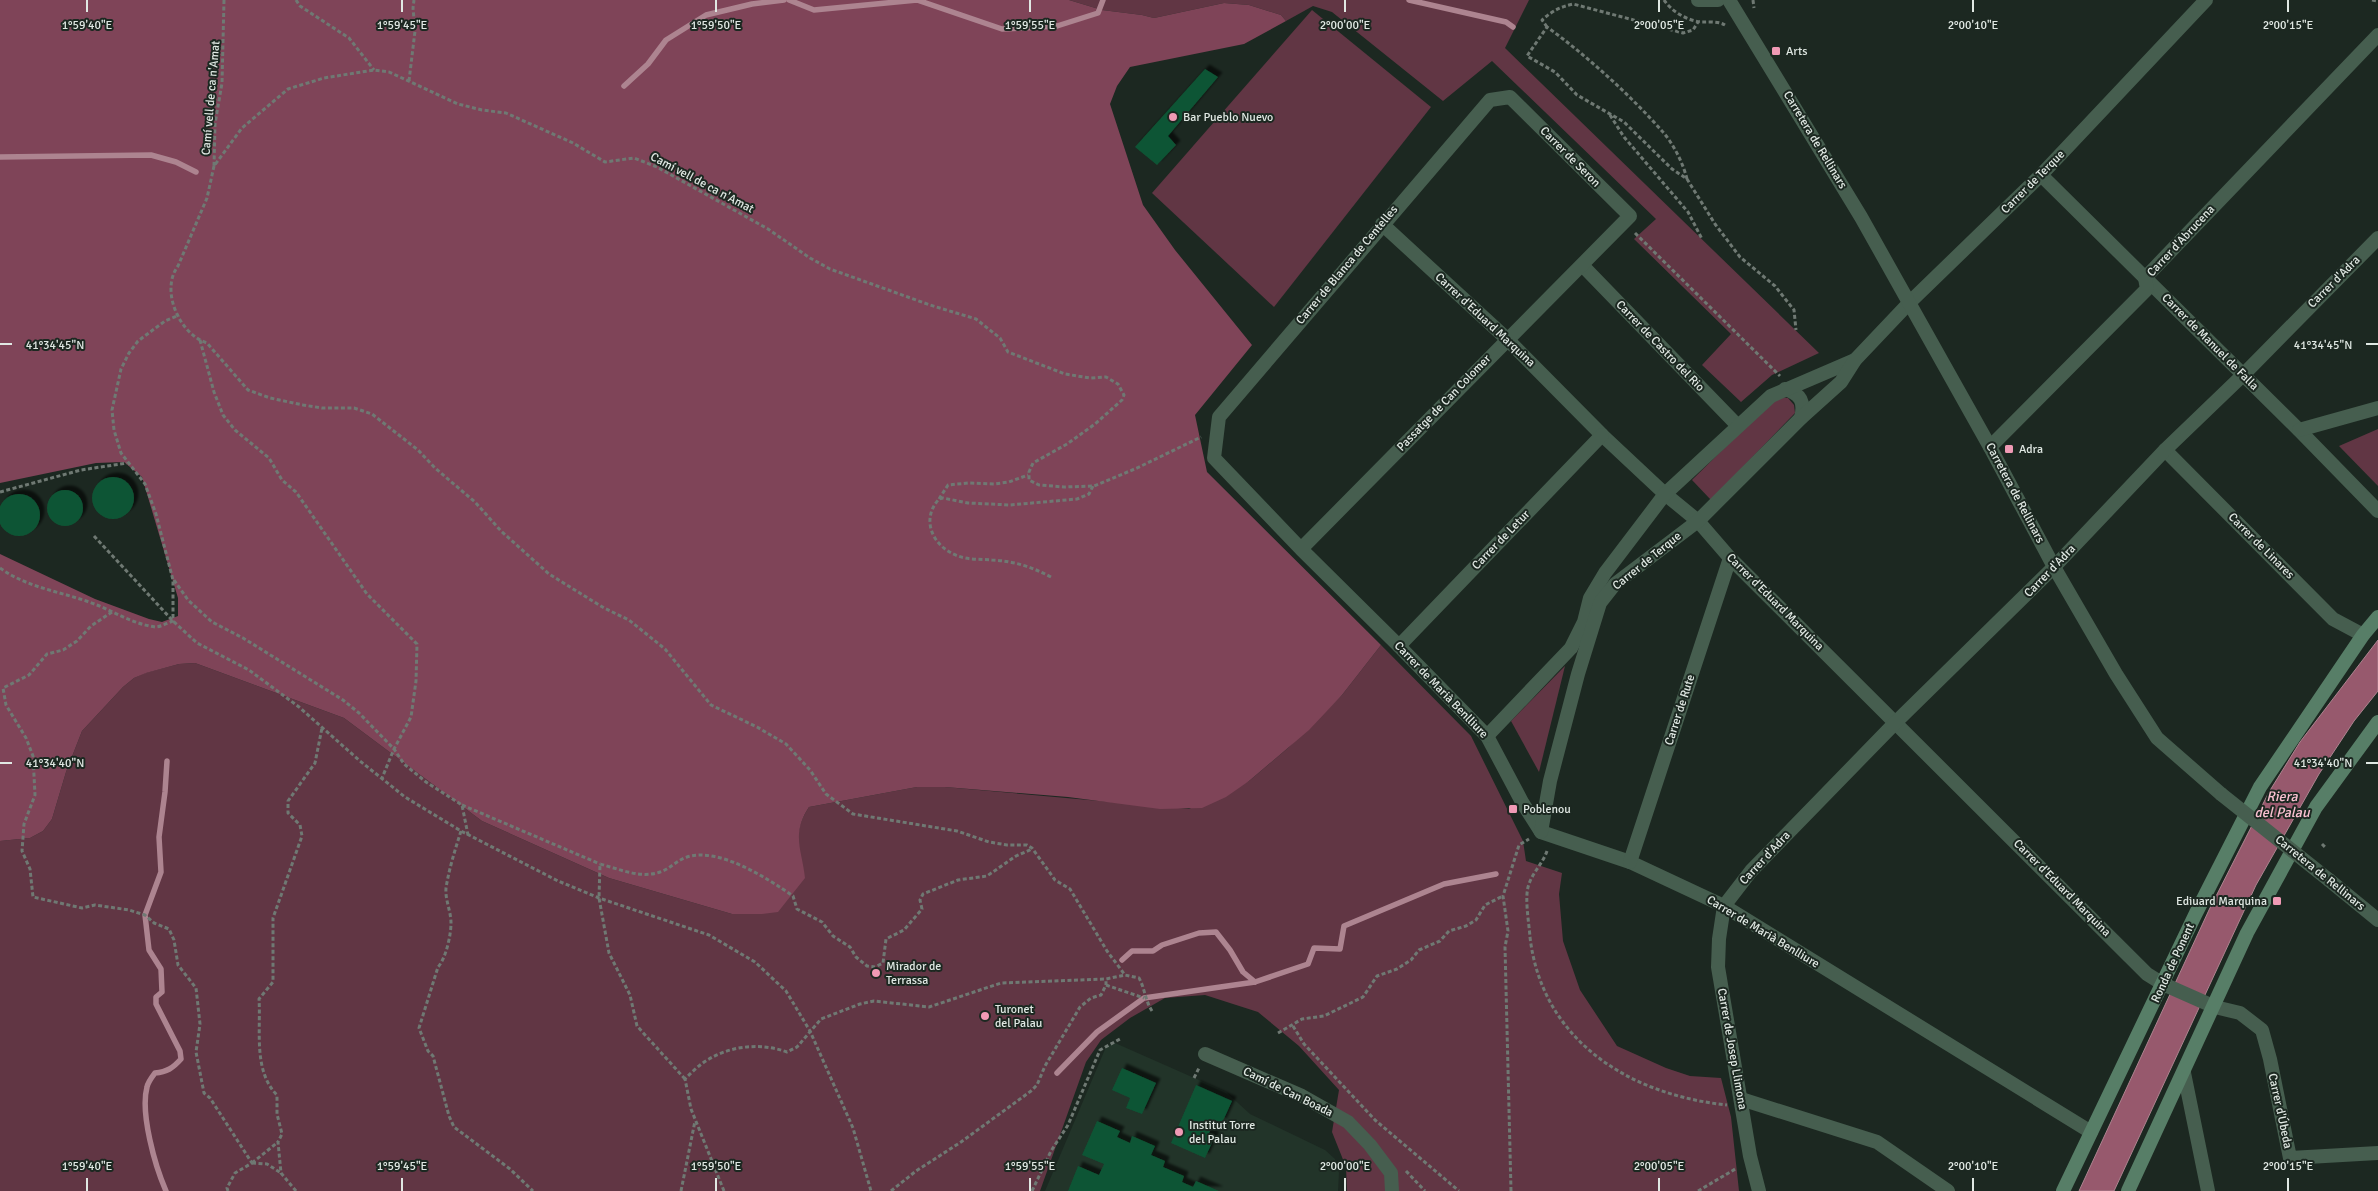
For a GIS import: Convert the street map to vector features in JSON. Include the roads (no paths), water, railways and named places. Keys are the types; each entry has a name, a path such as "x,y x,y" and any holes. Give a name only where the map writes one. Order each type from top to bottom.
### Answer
{"main road":[{"name":"Ronda de Ponent","path":"2063,1191 2196,913 2260,787 2363,635 2378,617"},
{"path":"2128,1191 2215,1007 2247,933 2316,807 2377,727"}],"street":[{"path":"1698,0 1718,0"},
{"name":"Carretera de Rellinars","path":"1729,0 1861,216 1990,447 2054,567 2116,674 2157,738 2221,794 2378,920"},
{"name":"Carrer de Terque","path":"1546,834 1550,781 1578,674 1600,603 1615,584 1698,521 1801,418 1841,382 1855,360 1910,302 2041,175 2206,0"},
{"name":"Carrer d'Abrucena","path":"1990,447 2147,289 2145,278 2378,35"},
{"name":"Carrer de Seron","path":"1510,98 1630,216"},
{"name":"Carrer de Blanca de Centelles","path":"1214,458 1219,417 1382,224 1490,100 1510,98"},
{"name":"Carrer de Manuel de Falla","path":"2041,175 2299,430 2378,511"},
{"name":"Passatge de Can Colomer","path":"1301,549 1507,339 1583,266 1630,216"},
{"name":"Carrer d'Eduard Marquina","path":"1382,224 1507,339 1602,435 1665,494 1698,521 1730,558 2147,974 2163,984 2215,1007"},
{"name":"Carrer d'Adra","path":"1724,906 1751,871 1896,722 2054,567 2165,450 2243,375 2378,238"},
{"name":"Carrer de Castro del Rio","path":"1583,266 1738,426"},
{"name":"Carrer de Terque","path":"1487,736 1571,648 1584,622 1590,598 1605,573 1665,494 1771,396 1855,360"},
{"path":"1785,389 1801,398 1803,408 1801,418"},
{"path":"2299,430 2378,408"},
{"name":"Carrer de Letur","path":"1399,646 1602,435"},
{"name":"Carrer de Linares","path":"2165,450 2333,619 2363,635"},
{"name":"Carrer de Marià Benlliure","path":"1214,458 1301,549 1487,736 1522,802 1546,834 1630,862 1724,906 2091,1132"},
{"name":"Carrer de Rute","path":"1630,862 1730,558"},
{"name":"Carrer de Josep Llimona","path":"1724,906 1719,939 1718,967 1736,1102 1761,1190"},
{"name":"Carrer d'Úbeda","path":"2215,1007 2240,1013 2262,1030 2270,1059 2290,1158 2378,1153"},
{"name":"Camí de Can Boada","path":"1203,1058 1302,1096 1348,1122 1370,1145 1391,1173 1392,1191"},
{"path":"2184,1073 2208,1191"},
{"path":"1736,1102 1877,1142 1948,1191"}],"water":[{"name":"Riera del Palau","path":"2378,640 2378,691 2354,721 2319,774 2256,885 2114,1191 2079,1191 2209,910 2269,792 2300,742"}],"waterway":[{"path":"624,86 648,64 666,40 706,15 752,4 784,0"},
{"path":"789,0 814,10 917,0 1002,29 1057,26 1098,13 1103,0"},
{"path":"1409,0 1506,22 1513,27"},
{"path":"0,157 151,155 176,162 196,172"},
{"path":"166,1191 157,1168 150,1139 145,1111 145,1098 148,1085 155,1073 170,1069 181,1059 180,1051 156,1004 156,997 162,992 161,969 149,950 145,915 161,872 159,837 167,761"},
{"path":"1057,1073 1097,1032 1144,998 1255,982 1308,964 1314,948 1340,949 1344,926 1444,884 1496,874"},
{"path":"1122,960 1132,951 1153,951 1162,945 1199,933 1216,932 1230,950 1243,972 1255,982"}],"place":[{"name":"Arts","path":"1776,51"},
{"name":"Bar Pueblo Nuevo","path":"1173,117"},
{"name":"Adra","path":"2009,449"},
{"name":"Poblenou","path":"1513,809"},
{"name":"Ediuard Marquina","path":"2277,901"},
{"name":"Mirador de Terrassa","path":"876,973"},
{"name":"Turonet del Palau","path":"985,1016"},
{"name":"Institut Torre del Palau","path":"1179,1132"}]}
